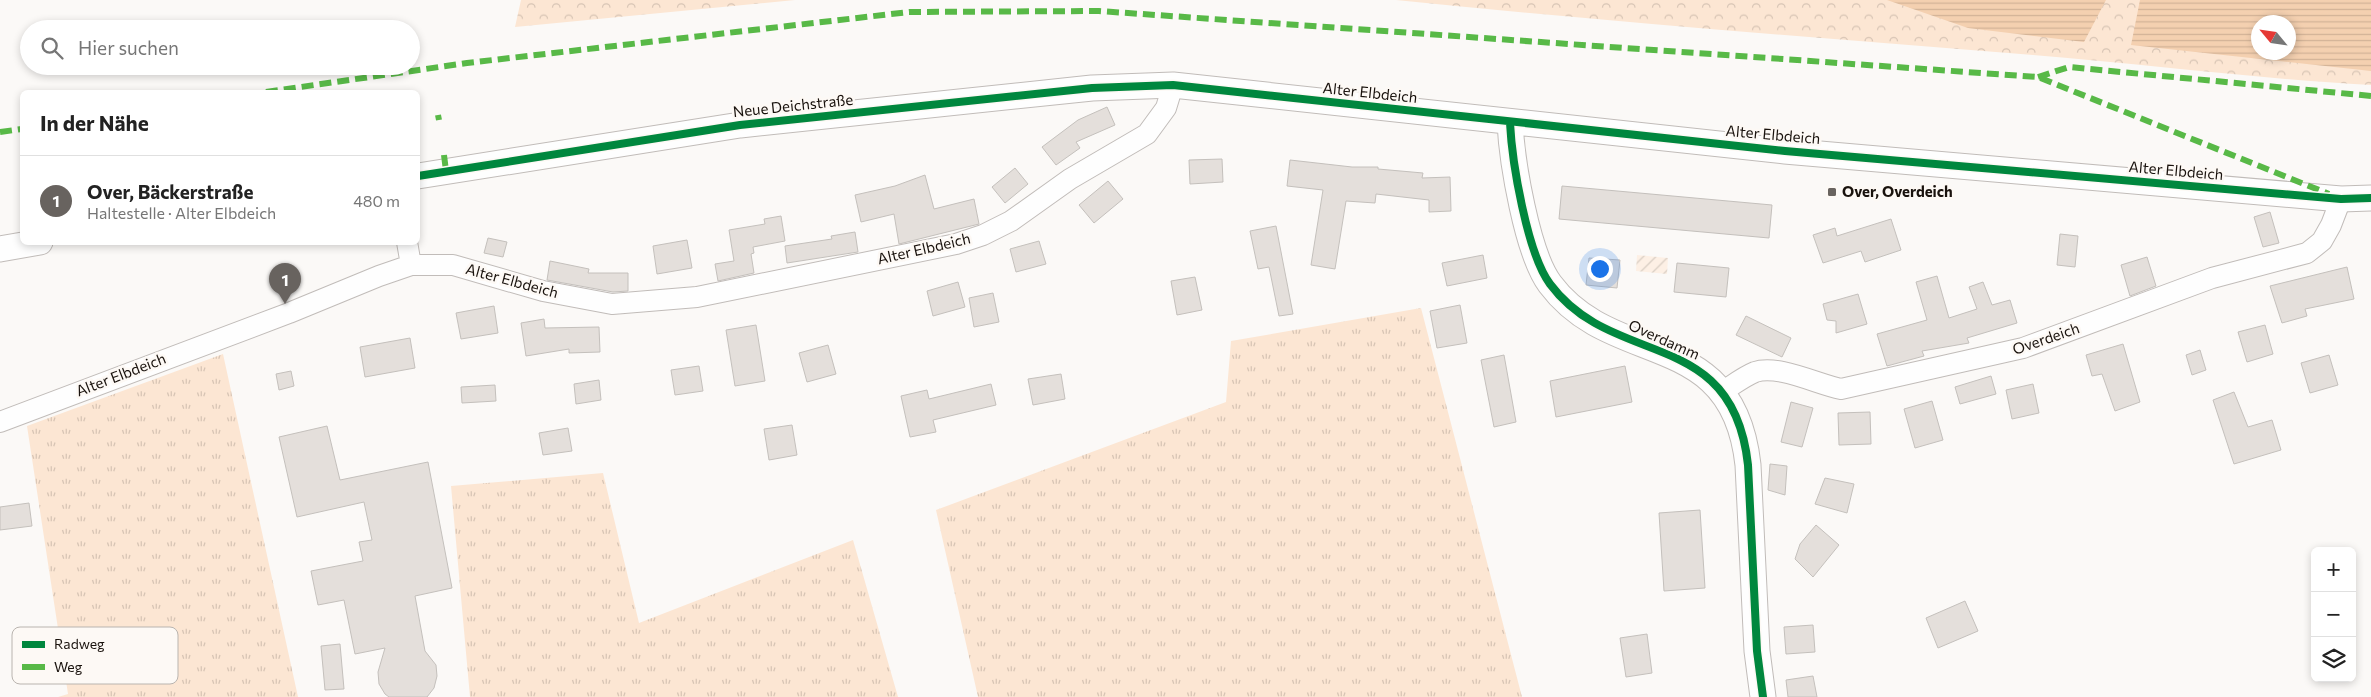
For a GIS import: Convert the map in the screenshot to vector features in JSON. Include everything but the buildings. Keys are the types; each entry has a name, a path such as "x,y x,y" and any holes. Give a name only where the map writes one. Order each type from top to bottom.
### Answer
{"street":[{"name":"Alter Elbdeich","path":"0,422 410,265 453,265 543,292 612,304 697,297 956,244 983,235 1011,221 1070,179 1146,134 1166,108 1173,85 1510,123 1785,151 2341,200 2371,198"},
{"name":"Neue Deichstraße","path":"420,176 740,125 1092,88 1173,85"},
{"name":"Overdamm","path":"1510,123 1512,152 1534,250 1549,283 1570,306 1597,325 1687,363 1702,373 1722,392 1736,416 1747,453 1757,651 1763,697"},
{"name":"Overdeich","path":"1722,392 1757,371 1775,370 1841,389 2024,348 2212,278 2307,253 2322,240 2331,225 2341,200"},
{"path":"0,249 23,245"},
{"path":"407,245 410,265"}],"shaded area":[{"path":"1887,0 2106,0 2084,42 1968,28"},
{"path":"2140,0 2371,0 2371,71 2269,60 2296,60 2296,15 2251,15 2251,58 2131,45"},
{"path":"1637,255 1668,258 1667,274 1636,271"}],"green space":[{"path":"521,0 795,0 515,27"},
{"path":"1396,0 2371,0 2371,85 2286,79 2075,59"},
{"path":"1421,308 1522,697 978,697 936,510 1226,402 1231,341"},
{"path":"223,354 298,697 58,697 68,694 66,684 178,684 178,627 58,627 27,426"},
{"path":"603,473 639,623 853,540 898,697 470,697 451,486"}],"marked path":[{"path":"420,70 909,12 1099,11 2038,77 2329,194"},
{"path":"2038,77 2069,67 2371,96"},
{"path":"280,90 384,75"},
{"path":"438,115 439,120"},
{"path":"0,132 20,129"},
{"path":"444,155 446,171"}],"cycle path":[{"path":"420,176 740,125 1092,88 1173,85 1785,151 2341,199 2371,198"},
{"path":"1510,123 1517,183 1522,207 1534,251 1550,284 1576,311 1606,329 1667,354 1696,369 1720,390 1738,421 1748,465 1757,651 1763,697"}],"place":[{"name":"Over, Overdeich","path":"1832,192"},
{"name":"Over, Bäckerstraße","path":"285,304"}]}
